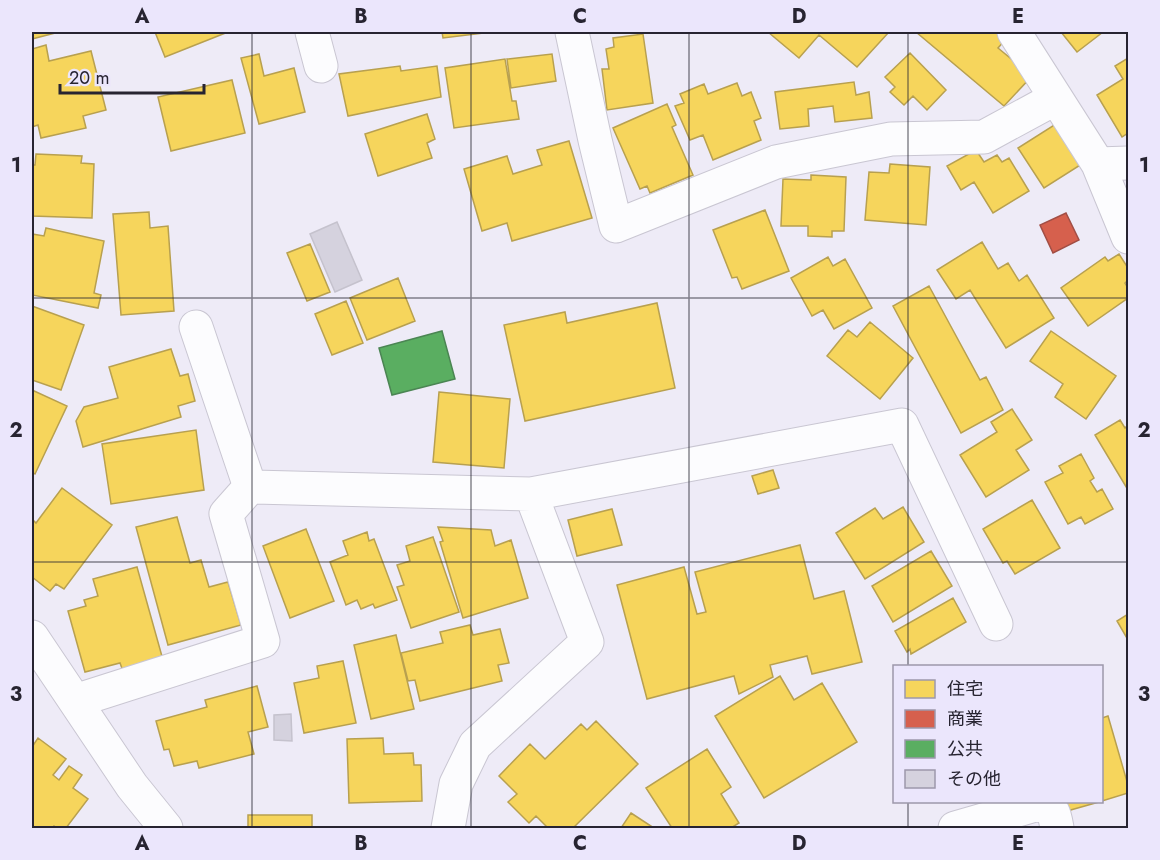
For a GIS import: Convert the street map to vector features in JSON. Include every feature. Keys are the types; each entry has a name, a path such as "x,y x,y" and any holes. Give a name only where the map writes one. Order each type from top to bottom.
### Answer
{"street":[{"path":"312,32 321,66"},
{"path":"572,32 594,140 616,226 776,162 891,139 984,137 1056,98"},
{"path":"1014,32 1056,98 1113,163 1128,237"},
{"path":"196,327 249,487"},
{"path":"249,487 531,494 902,425 996,624"},
{"path":"75,701 264,641 226,514 249,487"},
{"path":"448,828 456,784 475,745 587,642 531,494"},
{"path":"32,637 132,786 166,828"},
{"path":"955,828 1042,803 1052,810 1057,828"}],"building: 住宅":[{"path":"32,32 59,32 32,39"},
{"path":"155,32 228,32 165,57"},
{"path":"442,32 492,32 443,38"},
{"path":"768,32 889,32 857,67 819,35 799,58"},
{"path":"916,32 998,32 1006,39 998,48 1032,76 1004,106"},
{"path":"1061,32 1103,32 1077,52"},
{"path":"643,34 653,103 607,110 602,69 609,69 606,49 614,47 613,38"},
{"path":"46,45 49,61 91,51 106,110 83,116 86,128 41,138 38,125 32,127 32,49"},
{"path":"910,53 946,90 927,110 913,96 904,105 890,92 895,87 885,77"},
{"path":"259,54 264,76 294,68 305,112 259,124 241,58"},
{"path":"552,54 556,81 511,88 507,59"},
{"path":"1128,58 1128,133 1122,137 1097,95 1123,79 1115,66"},
{"path":"505,59 512,101 516,101 519,119 454,128 445,68"},
{"path":"400,66 401,71 437,66 441,97 348,116 339,74"},
{"path":"232,80 245,133 171,151 158,97"},
{"path":"854,82 856,95 869,92 872,118 835,122 833,106 808,109 809,126 780,129 775,92"},
{"path":"737,83 742,96 751,92 761,118 754,121 761,140 713,160 703,135 690,140 675,106 684,103 680,94 704,84 708,94"},
{"path":"667,104 676,125 672,127 693,175 650,193 647,186 640,189 613,128"},
{"path":"427,114 435,139 427,143 432,158 378,176 365,134"},
{"path":"1059,122 1085,162 1044,188 1018,148"},
{"path":"569,141 592,218 512,241 507,223 482,231 464,169 507,156 513,174 542,165 537,150"},
{"path":"976,150 984,162 997,155 1002,162 1009,158 1029,191 993,213 974,182 961,190 947,166"},
{"path":"36,154 82,156 81,163 94,164 92,218 32,216 32,165 35,165"},
{"path":"890,164 930,167 926,225 865,220 869,172 889,173"},
{"path":"811,175 846,177 844,231 832,231 832,237 808,236 808,226 781,226 783,179 811,180"},
{"path":"765,210 789,271 742,289 737,277 732,278 713,230"},
{"path":"149,212 150,228 168,226 174,311 121,315 113,214"},
{"path":"46,228 104,241 94,293 101,295 98,308 32,295 32,234 44,236"},
{"path":"982,242 998,269 1008,263 1019,281 1027,275 1054,318 1006,348 970,290 956,299 937,270"},
{"path":"310,244 330,292 307,301 287,253"},
{"path":"1119,254 1128,268 1128,280 1125,283 1128,288 1128,298 1088,326 1061,288 1105,257 1108,261"},
{"path":"828,257 833,266 845,259 872,308 834,329 823,310 812,316 791,278"},
{"path":"398,278 415,321 367,340 350,298"},
{"path":"929,286 980,380 986,377 1003,410 961,433 893,306"},
{"path":"346,301 363,343 332,355 315,314"},
{"path":"657,303 675,388 525,421 504,325 565,312 567,323"},
{"path":"32,306 84,325 61,390 32,380"},
{"path":"870,322 913,358 880,399 827,356 848,330 857,337"},
{"path":"1051,331 1116,376 1086,419 1055,397 1063,384 1030,361"},
{"path":"171,349 180,376 188,374 195,401 178,406 181,417 83,447 76,421 84,407 118,398 109,367"},
{"path":"32,390 67,406 35,474 32,472"},
{"path":"439,392 510,399 504,468 433,462"},
{"path":"1012,409 1032,440 1016,450 1029,470 986,497 960,455 997,432 991,422"},
{"path":"1120,420 1125,428 1128,425 1128,490 1095,435"},
{"path":"196,430 204,490 111,504 102,444"},
{"path":"1081,454 1094,478 1090,481 1097,492 1102,489 1113,509 1085,524 1081,517 1068,524 1045,482 1063,473 1059,466"},
{"path":"773,470 779,488 758,494 752,476"},
{"path":"62,488 112,525 64,589 56,584 50,591 32,577 32,519 36,523"},
{"path":"1032,500 1060,548 1015,574 1007,561 1003,563 983,529"},
{"path":"903,507 924,542 865,579 836,533 875,508 883,519"},
{"path":"612,509 622,545 577,556 568,520"},
{"path":"177,517 190,563 201,560 209,587 228,582 241,625 168,645 136,527"},
{"path":"438,527 491,530 495,546 511,540 528,598 463,618 440,542 443,541"},
{"path":"306,529 334,601 290,618 263,546"},
{"path":"367,532 369,541 374,539 397,600 375,608 373,604 361,609 357,600 346,605 330,562 348,555 343,541"},
{"path":"433,537 459,612 411,628 397,587 404,585 397,565 410,561 406,546"},
{"path":"800,545 814,599 844,591 862,662 812,674 807,656 770,665 773,677 739,694 734,676 647,699 617,585 684,567 697,614 706,612 695,572"},
{"path":"931,551 952,586 893,622 872,586"},
{"path":"137,567 163,660 123,671 120,663 85,672 68,611 86,606 84,600 98,596 93,579"},
{"path":"953,598 966,622 911,654 910,649 907,652 895,631"},
{"path":"1128,614 1128,640 1117,621"},
{"path":"470,625 473,635 500,629 509,663 498,665 502,681 420,701 415,680 408,681 401,653 443,643 440,632"},
{"path":"396,635 414,709 371,719 354,645"},
{"path":"343,661 356,723 304,733 294,683 319,678 317,666"},
{"path":"780,676 794,700 822,683 857,742 764,798 715,716"},
{"path":"257,686 268,727 248,732 254,754 199,768 197,761 174,766 169,749 164,750 156,721 207,707 205,700"},
{"path":"1108,716 1128,785 1128,793 1103,801 1103,718"},
{"path":"596,721 638,764 573,828 548,828 536,816 529,823 508,802 517,794 499,776 530,744 545,759 581,724 587,730"},
{"path":"38,738 66,759 53,775 59,780 69,766 82,775 73,788 88,799 66,828 54,826 52,828 32,828 32,747"},
{"path":"383,738 384,754 413,753 414,765 421,765 422,801 349,803 347,739"},
{"path":"707,749 731,787 721,794 739,823 731,828 672,828 646,788"},
{"path":"1065,803 1095,803 1067,811"},
{"path":"631,813 654,828 621,828"},
{"path":"248,815 312,815 312,828 248,828"}],"building: 商業":[{"path":"1066,213 1079,240 1053,253 1040,225"}],"building: 公共":[{"path":"442,331 455,379 392,395 379,348"}],"building: その他":[{"path":"337,222 362,280 335,292 310,234"},
{"path":"291,714 292,741 274,740 274,715"}]}
